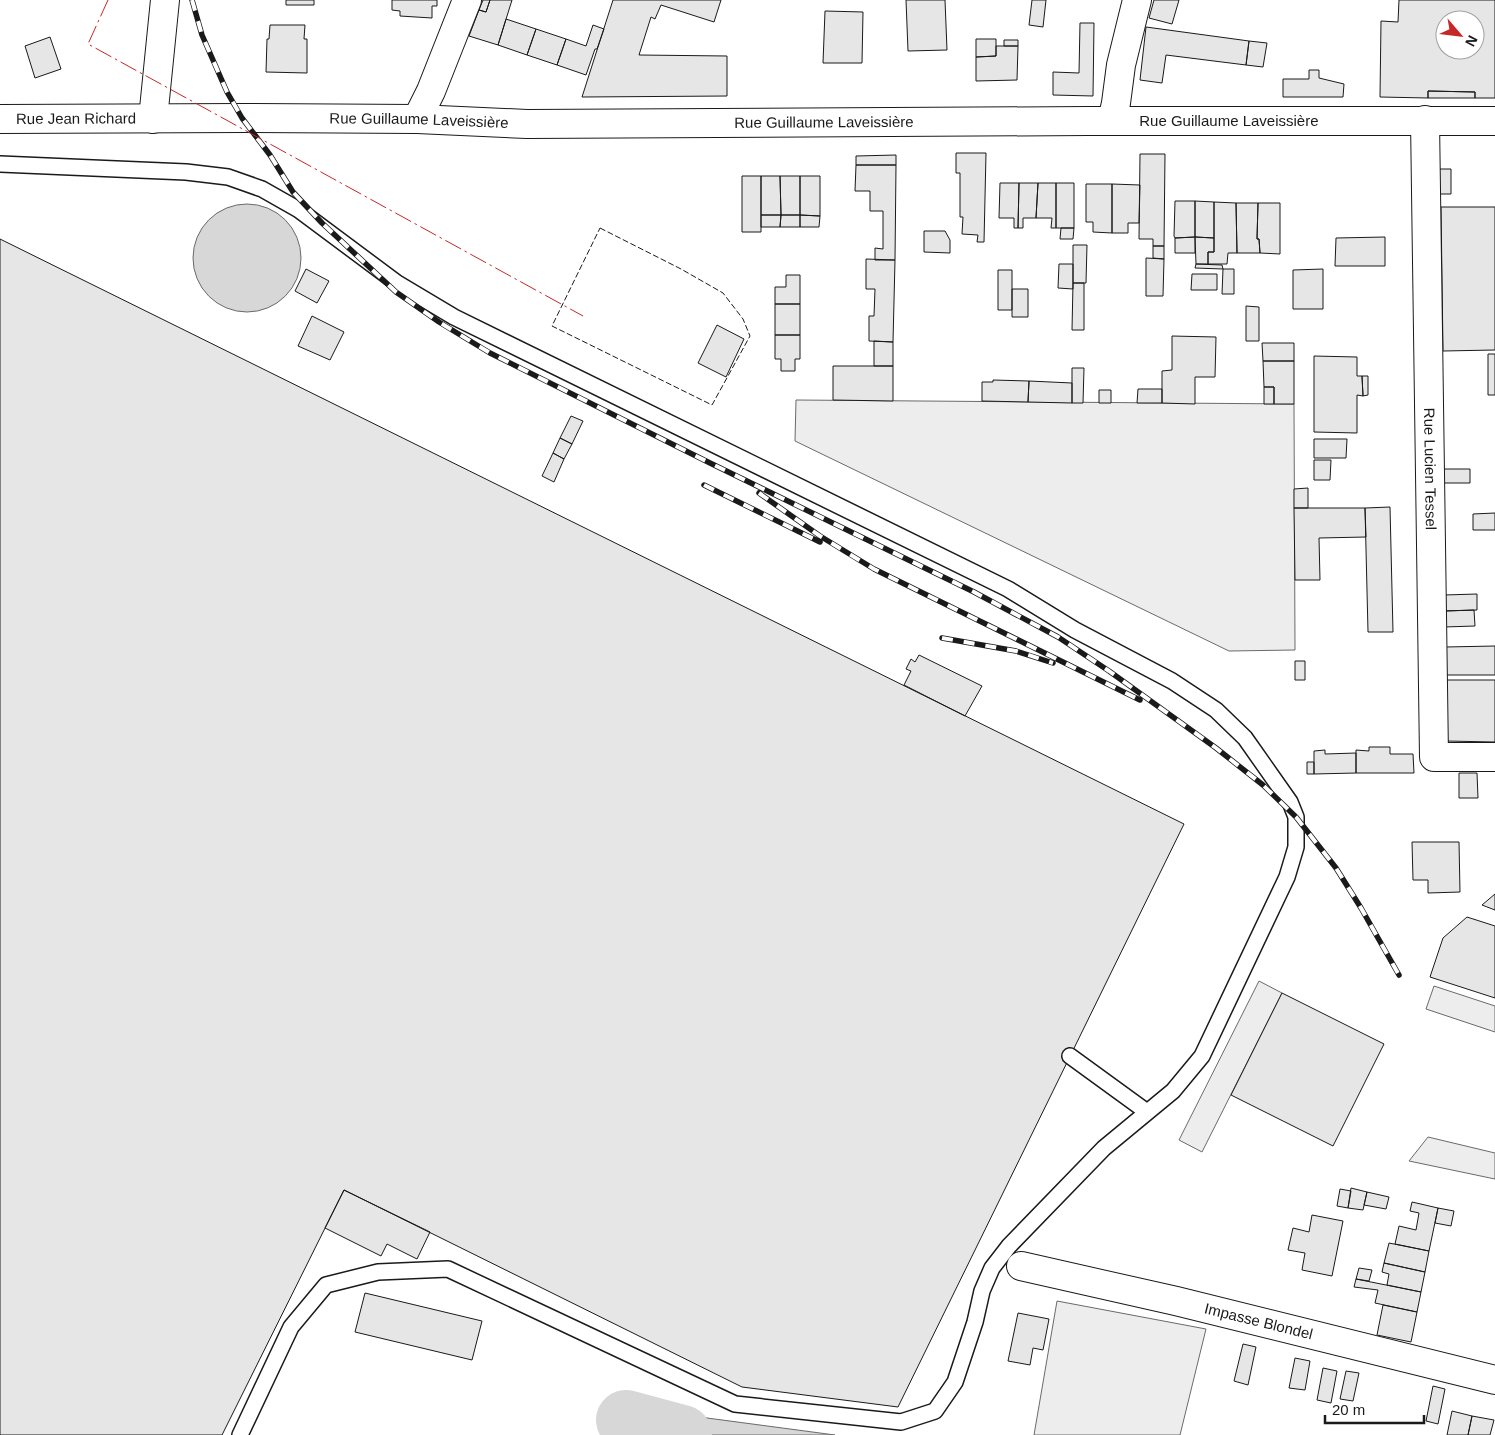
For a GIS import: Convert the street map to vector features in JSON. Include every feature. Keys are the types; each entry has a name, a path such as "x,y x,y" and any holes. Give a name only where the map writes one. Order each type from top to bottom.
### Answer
{"street":[{"path":"152,119 165,0"},
{"path":"417,120 467,0"},
{"path":"1112,121 1121,65 1137,0"},
{"name":"Rue Jean Richard","path":"0,119 152,119"},
{"name":"Rue Guillaume Laveissière","path":"152,119 417,120 527,124 1495,121"},
{"name":"Rue Lucien Tessel","path":"1425,120 1434,757 1495,758"},
{"name":"Impasse Blondel","path":"1021,1266 1176,1301 1495,1380"}],"lane":[{"path":"0,164 186,172 228,177 262,189 299,210 397,282 454,317 1008,589 1075,630 1172,681 1216,710 1245,738 1290,802 1296,817 1296,847 1287,877 1202,1056 1174,1091 1104,1148 1009,1246 992,1268 982,1291 975,1322 955,1382 935,1411 901,1422 735,1404 448,1269 378,1272 326,1285 291,1327 240,1435"},
{"path":"1070,1056 1147,1112"}],"shaded area":[{"path":"247,204 268,208 285,220 297,237 301,258 297,279 285,296 268,308 247,312 226,308 209,296 197,279 193,258 197,237 209,220 226,208"},
{"path":"796,400 1294,404 1295,650 1229,651 795,441"},
{"path":"1259,981 1282,993 1202,1152 1179,1140"},
{"path":"1434,986 1495,1006 1495,1032 1426,1009"},
{"path":"1428,1137 1495,1153 1495,1179 1409,1161"},
{"path":"1057,1301 1206,1329 1180,1435 1034,1435"},
{"path":"633,1399 677,1414 835,1435 623,1435"}],"building":[{"path":"286,0 314,0 314,5 286,5"},
{"path":"392,0 437,0 437,6 432,6 432,18 400,16 400,11 392,10"},
{"path":"483,0 490,0 486,12 479,10"},
{"path":"490,0 512,0 498,45 469,36 479,10 486,12"},
{"path":"613,0 721,0 714,22 661,5 655,19 651,17 639,55 727,56 727,96 582,97"},
{"path":"906,0 945,0 947,50 908,51"},
{"path":"1032,0 1046,0 1043,27 1029,25"},
{"path":"1154,0 1179,0 1172,24 1149,18"},
{"path":"1399,0 1495,0 1495,98 1475,98 1475,92 1428,91 1428,98 1380,97 1381,21 1398,22"},
{"path":"825,11 863,12 862,63 823,63"},
{"path":"506,19 536,29 527,55 498,45"},
{"path":"1080,23 1094,23 1093,96 1053,95 1053,72 1079,73"},
{"path":"270,25 305,25 304,39 307,39 307,73 266,72 267,39 269,39"},
{"path":"593,25 604,29 586,75 557,65 566,39 586,46"},
{"path":"1146,27 1249,41 1246,65 1166,55 1162,83 1140,80"},
{"path":"536,29 566,39 557,65 527,55"},
{"path":"50,37 61,69 35,78 25,46"},
{"path":"976,39 996,39 996,56 976,57"},
{"path":"1004,40 1018,40 1018,46 1004,46"},
{"path":"1249,41 1267,43 1263,67 1246,65"},
{"path":"996,46 1018,46 1017,80 976,81 976,57 996,56"},
{"path":"1309,70 1319,70 1319,78 1344,84 1343,97 1283,97 1283,79 1309,79"},
{"path":"1428,91 1475,92 1475,98 1428,98"},
{"path":"956,153 986,153 984,242 977,242 978,235 962,234 963,217 960,217 960,173 956,173"},
{"path":"1140,154 1165,154 1164,246 1153,246 1153,239 1139,239"},
{"path":"896,155 896,165 856,165 856,156"},
{"path":"856,165 896,165 895,260 875,260 875,248 883,249 883,211 870,211 870,191 855,191"},
{"path":"1439,169 1451,169 1451,194 1439,194"},
{"path":"742,176 761,176 761,232 742,232"},
{"path":"761,176 780,176 781,215 761,215"},
{"path":"780,176 800,176 800,215 781,215"},
{"path":"800,176 820,176 820,216 800,215"},
{"path":"1000,183 1019,183 1018,228 1014,228 1014,218 999,218"},
{"path":"1019,183 1038,183 1036,218 1023,218 1023,228 1018,228"},
{"path":"1038,183 1056,183 1056,228 1051,228 1052,218 1036,218"},
{"path":"1056,183 1074,183 1074,228 1056,228"},
{"path":"1086,184 1112,184 1112,233 1093,232 1093,222 1086,222"},
{"path":"1112,184 1140,185 1139,223 1128,223 1128,233 1112,233"},
{"path":"1175,201 1195,201 1195,237 1175,238"},
{"path":"1195,201 1214,202 1214,238 1195,237"},
{"path":"1214,202 1236,203 1237,253 1228,253 1227,264 1208,264 1208,252 1214,252"},
{"path":"1236,203 1258,203 1257,239 1259,239 1260,253 1237,253"},
{"path":"1258,203 1280,203 1280,254 1260,253 1259,239 1257,239"},
{"path":"1441,207 1495,207 1495,350 1443,351"},
{"path":"761,215 781,215 780,227 761,227"},
{"path":"781,215 800,215 800,227 780,227"},
{"path":"800,215 820,216 819,227 800,227"},
{"path":"1061,228 1074,228 1073,239 1060,239"},
{"path":"924,231 945,231 950,240 950,253 924,252"},
{"path":"1195,237 1195,253 1175,253 1175,238"},
{"path":"1195,237 1214,238 1214,252 1208,252 1208,264 1196,264"},
{"path":"1385,237 1385,266 1335,266 1336,238"},
{"path":"0,239 1184,824 898,1407 742,1387 344,1190 222,1435 0,1435"},
{"path":"1073,245 1087,245 1086,283 1073,283"},
{"path":"1153,246 1164,246 1164,259 1153,258"},
{"path":"1146,258 1164,259 1163,296 1146,296"},
{"path":"866,259 895,260 893,342 869,341 869,316 874,316 875,289 866,289"},
{"path":"1059,264 1073,264 1073,289 1058,288"},
{"path":"1196,264 1222,265 1223,269 1195,268"},
{"path":"306,269 329,281 317,303 295,291"},
{"path":"1223,269 1234,269 1234,294 1222,294"},
{"path":"1323,269 1323,309 1293,309 1293,270"},
{"path":"998,270 1012,270 1012,310 998,310"},
{"path":"1192,274 1217,274 1217,290 1191,290"},
{"path":"786,275 800,275 800,304 775,304 775,287 786,287"},
{"path":"1073,283 1084,283 1084,330 1072,330"},
{"path":"1012,289 1028,289 1028,317 1012,317"},
{"path":"775,304 800,304 800,335 775,335"},
{"path":"1246,306 1259,307 1259,341 1246,341"},
{"path":"312,316 344,332 330,360 298,346"},
{"path":"717,325 744,339 726,377 698,363"},
{"path":"775,335 800,335 800,359 795,359 795,371 781,371 781,359 775,359"},
{"path":"1172,336 1216,337 1215,377 1195,377 1195,404 1162,403 1162,371 1172,370"},
{"path":"874,341 893,342 893,366 874,366"},
{"path":"1262,343 1294,343 1294,361 1263,361"},
{"path":"1488,354 1495,354 1495,395 1488,395"},
{"path":"1314,356 1357,357 1357,376 1362,376 1363,396 1357,395 1357,433 1314,432"},
{"path":"1263,361 1294,361 1294,404 1274,404 1274,387 1264,387"},
{"path":"833,366 893,366 893,401 833,400"},
{"path":"1072,368 1084,368 1083,403 1072,403"},
{"path":"1362,376 1368,376 1368,395 1363,396"},
{"path":"993,380 1029,381 1028,402 982,401 982,382 993,382"},
{"path":"1029,381 1072,383 1072,403 1028,402"},
{"path":"1264,387 1274,387 1274,404 1264,404"},
{"path":"1138,389 1162,389 1162,403 1137,403"},
{"path":"1099,390 1111,390 1111,403 1099,403"},
{"path":"571,416 583,421 572,444 560,438"},
{"path":"560,438 572,444 564,459 553,453"},
{"path":"1314,439 1347,439 1346,458 1314,458"},
{"path":"553,453 564,459 554,482 542,476"},
{"path":"1314,460 1331,460 1330,480 1314,480"},
{"path":"1442,469 1470,469 1470,483 1443,483"},
{"path":"1308,488 1308,508 1294,508 1294,489"},
{"path":"1390,507 1393,632 1368,632 1365,508"},
{"path":"1294,508 1365,508 1366,537 1319,538 1320,580 1295,580"},
{"path":"1495,513 1495,530 1473,530 1473,514"},
{"path":"1477,594 1477,610 1444,611 1444,595"},
{"path":"1474,610 1475,626 1444,627 1444,611"},
{"path":"1495,646 1495,675 1445,675 1445,647"},
{"path":"919,655 982,686 965,716 904,685 911,671 906,669 911,659 915,662"},
{"path":"1295,661 1305,661 1305,680 1295,680"},
{"path":"1445,680 1495,680 1495,742 1446,741"},
{"path":"1369,747 1390,747 1390,754 1413,754 1414,773 1356,773 1356,750 1369,751"},
{"path":"1325,750 1325,754 1356,753 1356,773 1314,774 1314,751"},
{"path":"1307,762 1314,762 1314,774 1307,774"},
{"path":"1459,773 1477,773 1478,798 1459,798"},
{"path":"1412,842 1459,842 1460,892 1428,893 1428,880 1413,880"},
{"path":"1495,894 1495,910 1482,905"},
{"path":"1467,917 1495,926 1495,998 1430,977 1443,938"},
{"path":"1282,993 1384,1044 1333,1146 1231,1095"},
{"path":"1351,1188 1367,1192 1363,1210 1348,1208"},
{"path":"1340,1189 1351,1191 1348,1208 1337,1206"},
{"path":"344,1190 430,1232 417,1259 387,1244 381,1256 325,1228"},
{"path":"1367,1192 1389,1197 1386,1209 1364,1205"},
{"path":"1412,1202 1438,1208 1429,1251 1395,1244 1399,1226 1416,1230 1419,1213 1410,1211"},
{"path":"1438,1208 1454,1211 1451,1226 1435,1223"},
{"path":"1312,1215 1343,1221 1332,1276 1302,1270 1305,1253 1288,1250 1293,1228 1309,1232"},
{"path":"1389,1243 1429,1251 1425,1272 1384,1263"},
{"path":"1384,1263 1425,1272 1421,1292 1387,1285 1389,1274 1382,1272"},
{"path":"1359,1268 1372,1270 1369,1281 1356,1279"},
{"path":"1356,1279 1421,1292 1417,1312 1375,1303 1378,1290 1354,1287"},
{"path":"365,1293 482,1321 472,1360 355,1332"},
{"path":"1383,1305 1417,1312 1411,1342 1377,1335"},
{"path":"1018,1313 1049,1319 1043,1350 1033,1348 1030,1365 1008,1361"},
{"path":"1243,1344 1256,1347 1248,1385 1234,1381"},
{"path":"1295,1358 1310,1361 1305,1390 1289,1388"},
{"path":"1323,1368 1337,1371 1331,1403 1317,1400"},
{"path":"1346,1371 1359,1373 1353,1401 1340,1399"},
{"path":"1433,1386 1445,1389 1438,1424 1426,1421"},
{"path":"1452,1411 1472,1416 1468,1435 1447,1435"},
{"path":"1472,1416 1494,1420 1490,1435 1468,1435"}],"waterway":[{"path":"626,1420 682,1435"}],"railway":[{"path":"192,0 202,35 227,92 242,118 270,155 293,192 322,223 396,292 439,322 490,353 974,592 1058,637 1109,671 1216,748 1263,785 1296,817 1336,868 1399,975"},
{"path":"704,485 820,542"},
{"path":"759,493 820,536 874,569 1140,700"},
{"path":"942,638 1016,651 1053,663"}],"fence":[{"path":"600,228 681,269 723,293 743,319 750,336 712,405 552,326 600,228"}],"power":[{"path":"108,0 88,44 583,316"}]}
